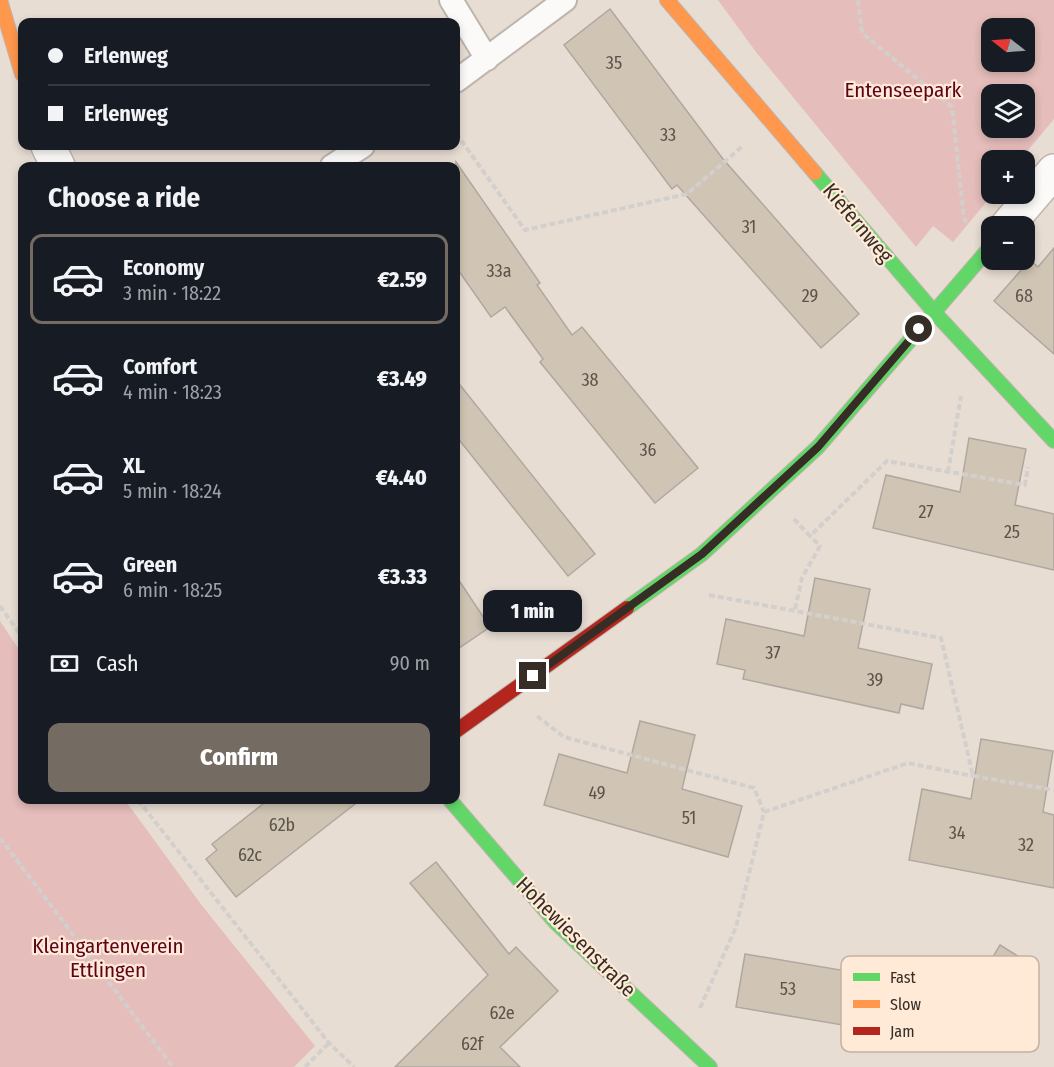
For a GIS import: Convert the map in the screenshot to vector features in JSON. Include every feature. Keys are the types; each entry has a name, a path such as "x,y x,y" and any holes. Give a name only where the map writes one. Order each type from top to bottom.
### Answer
{"street":[{"path":"0,0 18,61"},
{"name":"Kiefernweg","path":"667,0 934,312 1054,441"},
{"path":"1016,216 1054,171"},
{"path":"460,728 702,554 818,447 981,258"},
{"name":"Hohewiesenstraße","path":"453,804 556,923 711,1067"}],"lane":[{"path":"451,0 487,59"},
{"path":"460,78 565,0"},
{"path":"338,162 357,150"}],"path":[{"path":"858,0 862,33 952,107 964,219 971,225"},
{"path":"460,139 525,230 687,194 772,121"},
{"path":"948,472 965,373 978,360"},
{"path":"810,536 887,461 1024,485 1034,440 1042,428"},
{"path":"769,492 820,546 802,578 795,609"},
{"path":"681,569 693,592 795,609 941,638 973,776"},
{"path":"0,606 18,631"},
{"path":"514,689 526,708 564,736 754,788 764,812 736,927 697,1016 677,1037"},
{"path":"764,812 908,763 1054,790"},
{"path":"141,804 329,1043 354,1067"},
{"path":"0,838 173,1067"},
{"path":"305,1067 329,1043"}],"green space":[{"name":"Entenseepark","path":"718,0 1054,0 1054,119 1028,150 981,150 981,204 985,204 953,242 933,226 916,247 756,52"},
{"name":"Kleingartenverein Ettlingen","path":"0,621 18,648 18,804 128,804 203,907 315,1046 294,1067 0,1067"}],"building":[{"path":"610,9 723,159 859,314 821,348 677,185 672,189 564,45"},
{"path":"460,168 540,283 537,285 572,335 582,327 698,468 655,503 540,362 543,359 505,307 491,317 460,273"},
{"path":"1054,248 1054,354 994,301 1021,270 1035,270 1035,264 1038,267"},
{"path":"460,385 595,554 568,576 460,441"},
{"path":"969,438 1026,449 1015,505 1054,514 1054,570 873,528 886,475 960,492"},
{"path":"815,578 870,589 858,648 932,664 923,709 901,704 899,713 743,679 745,670 717,664 726,619 804,636"},
{"path":"460,582 490,627 460,647"},
{"path":"640,721 695,735 682,789 742,806 728,857 544,805 559,754 627,773"},
{"path":"981,739 1053,751 1043,812 1054,815 1054,888 909,860 922,789 971,799"},
{"path":"263,804 355,804 236,897 206,859 217,850 212,844"},
{"path":"436,862 509,954 516,947 558,991 500,1047 520,1067 395,1067 488,975 410,883"},
{"path":"1000,945 1018,956 993,956"},
{"path":"745,954 841,970 841,1025 736,1007"}],"traffic: fast":[{"path":"815,173 934,312 1054,441"},
{"path":"627,608 702,554 818,447 981,258"},
{"path":"453,804 556,923 710,1067"}],"traffic: slow":[{"path":"0,0 18,61"},
{"path":"667,0 815,173"}],"traffic: jam":[{"path":"460,728 627,608"}],"route":[{"path":"533,676 702,554 818,447 919,329"}]}
